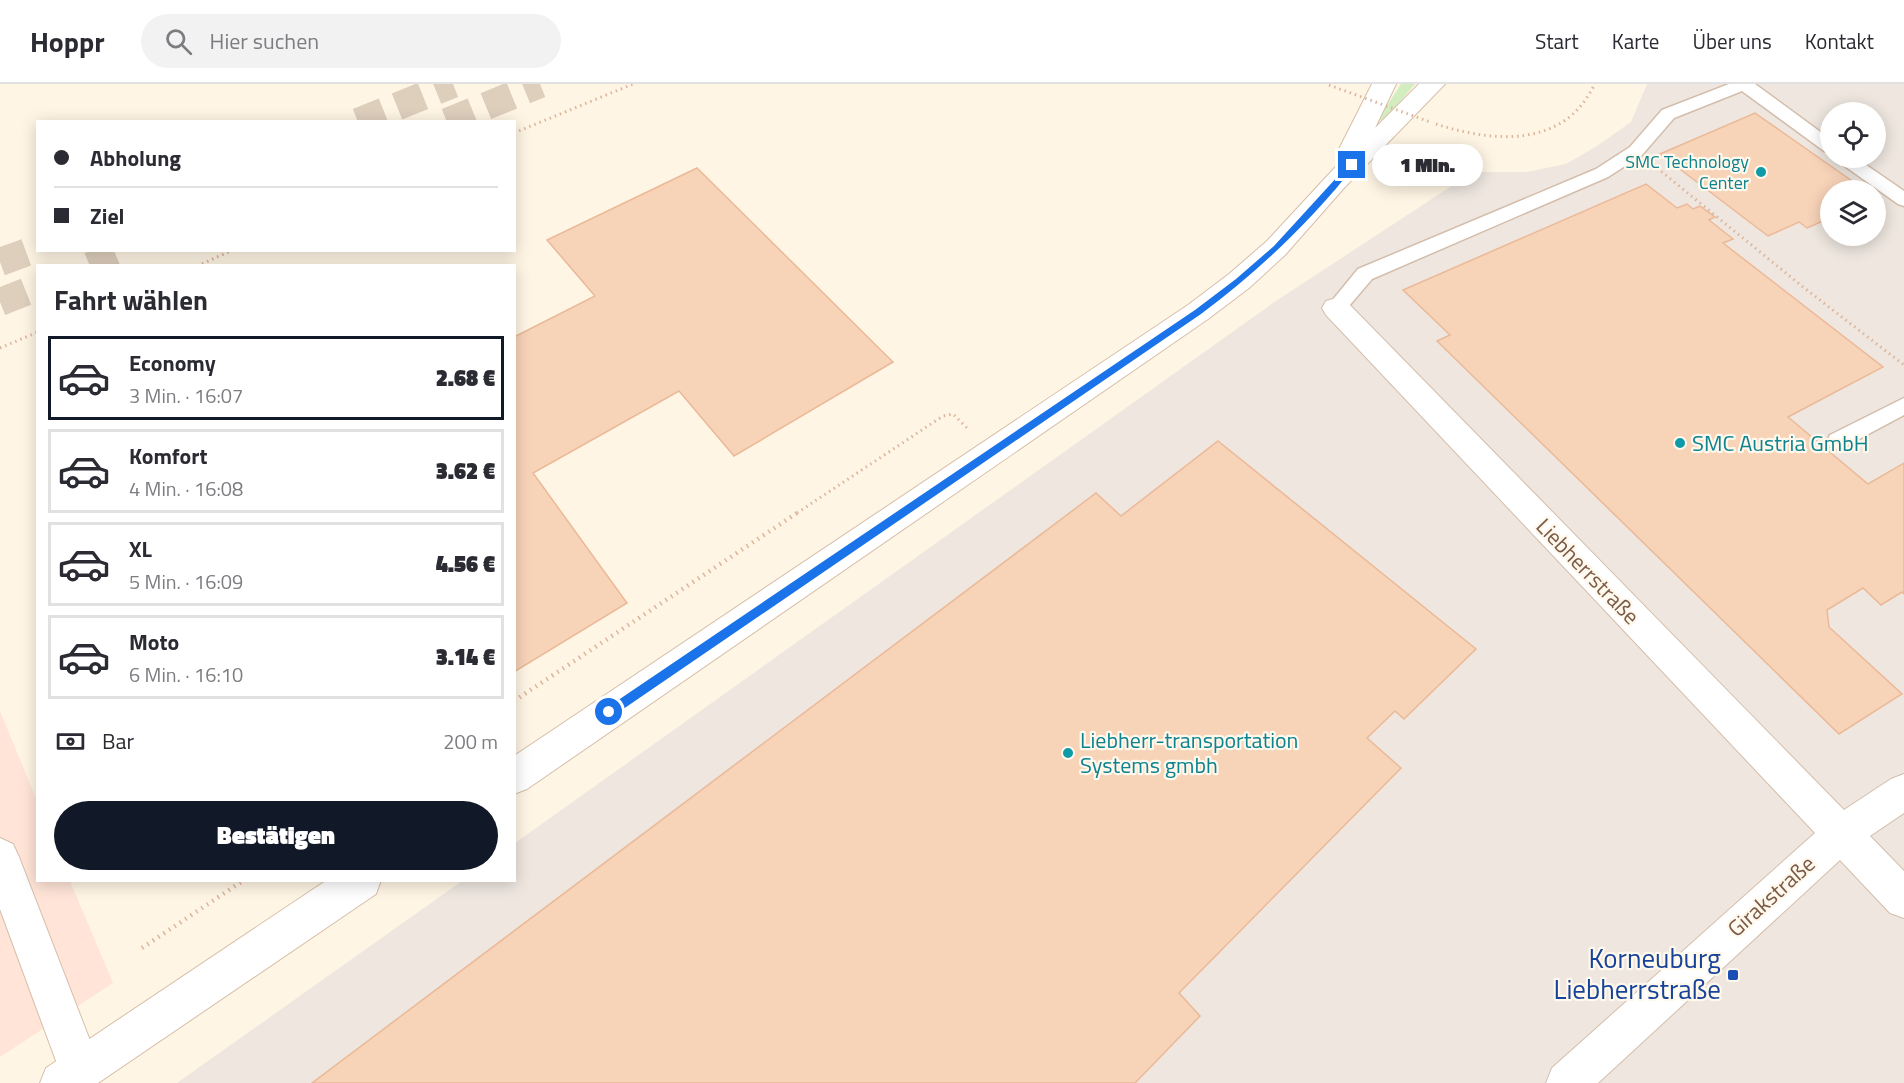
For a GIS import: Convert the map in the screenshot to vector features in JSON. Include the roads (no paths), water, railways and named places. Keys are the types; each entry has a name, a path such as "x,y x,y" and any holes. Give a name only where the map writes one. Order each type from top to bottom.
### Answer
{"main road":[{"path":"1335,182 1384,84"},
{"path":"516,776 992,452 1102,380 1239,281 1276,248 1312,211 1335,182 1433,84"},
{"name":"Liebherrstraße","path":"1336,308 1904,899"},
{"name":"Girakstraße","path":"1567,1083 1841,834 1904,792"},
{"path":"0,857 71,1076 359,882"}],"lane":[{"path":"1336,308 1365,274 1602,173 1636,151 1668,114 1744,84 1820,140"},
{"path":"1859,168 1904,200"},
{"path":"1837,441 1904,406"}],"tunnel":[{"path":"363,120 453,84"},
{"path":"452,120 540,84"},
{"path":"0,262 36,249"},
{"path":"95,264 122,252"},
{"path":"0,302 36,288"}],"place":[{"name":"SMC Technology Center","path":"1761,172"},
{"name":"SMC Austria GmbH","path":"1680,443"},
{"name":"Liebherr-transportation Systems gmbh","path":"1068,753"},
{"name":"Korneuburg Liebherrstraße","path":"1733,975"}]}
